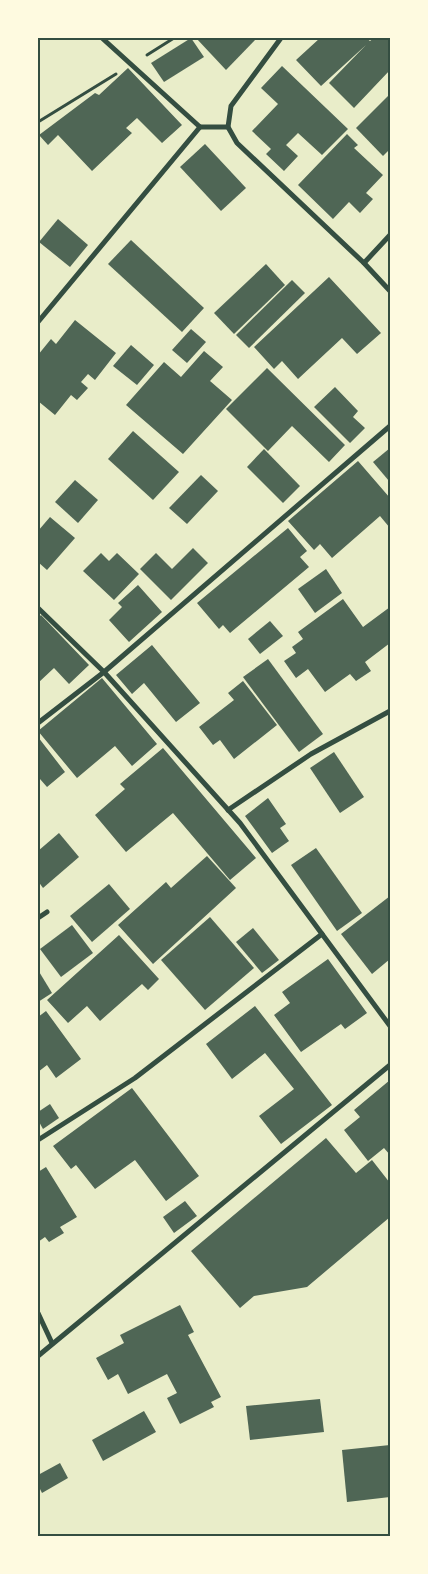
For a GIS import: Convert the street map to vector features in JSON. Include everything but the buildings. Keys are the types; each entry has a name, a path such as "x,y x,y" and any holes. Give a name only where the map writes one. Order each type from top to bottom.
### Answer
{"street":[{"path":"102,38 200,127 228,127"},
{"path":"281,38 231,106 228,127 237,143 364,262 390,291"},
{"path":"38,322 200,127"},
{"path":"364,262 390,235"},
{"path":"38,723 104,672 390,426"},
{"path":"38,608 104,672 240,823 390,1026"},
{"path":"228,810 311,754 390,710"},
{"path":"38,918 47,912"},
{"path":"38,1140 135,1078 322,934"},
{"path":"38,1356 390,1065"},
{"path":"38,1313 52,1343"}],"path":[{"path":"38,122 174,38"}]}
